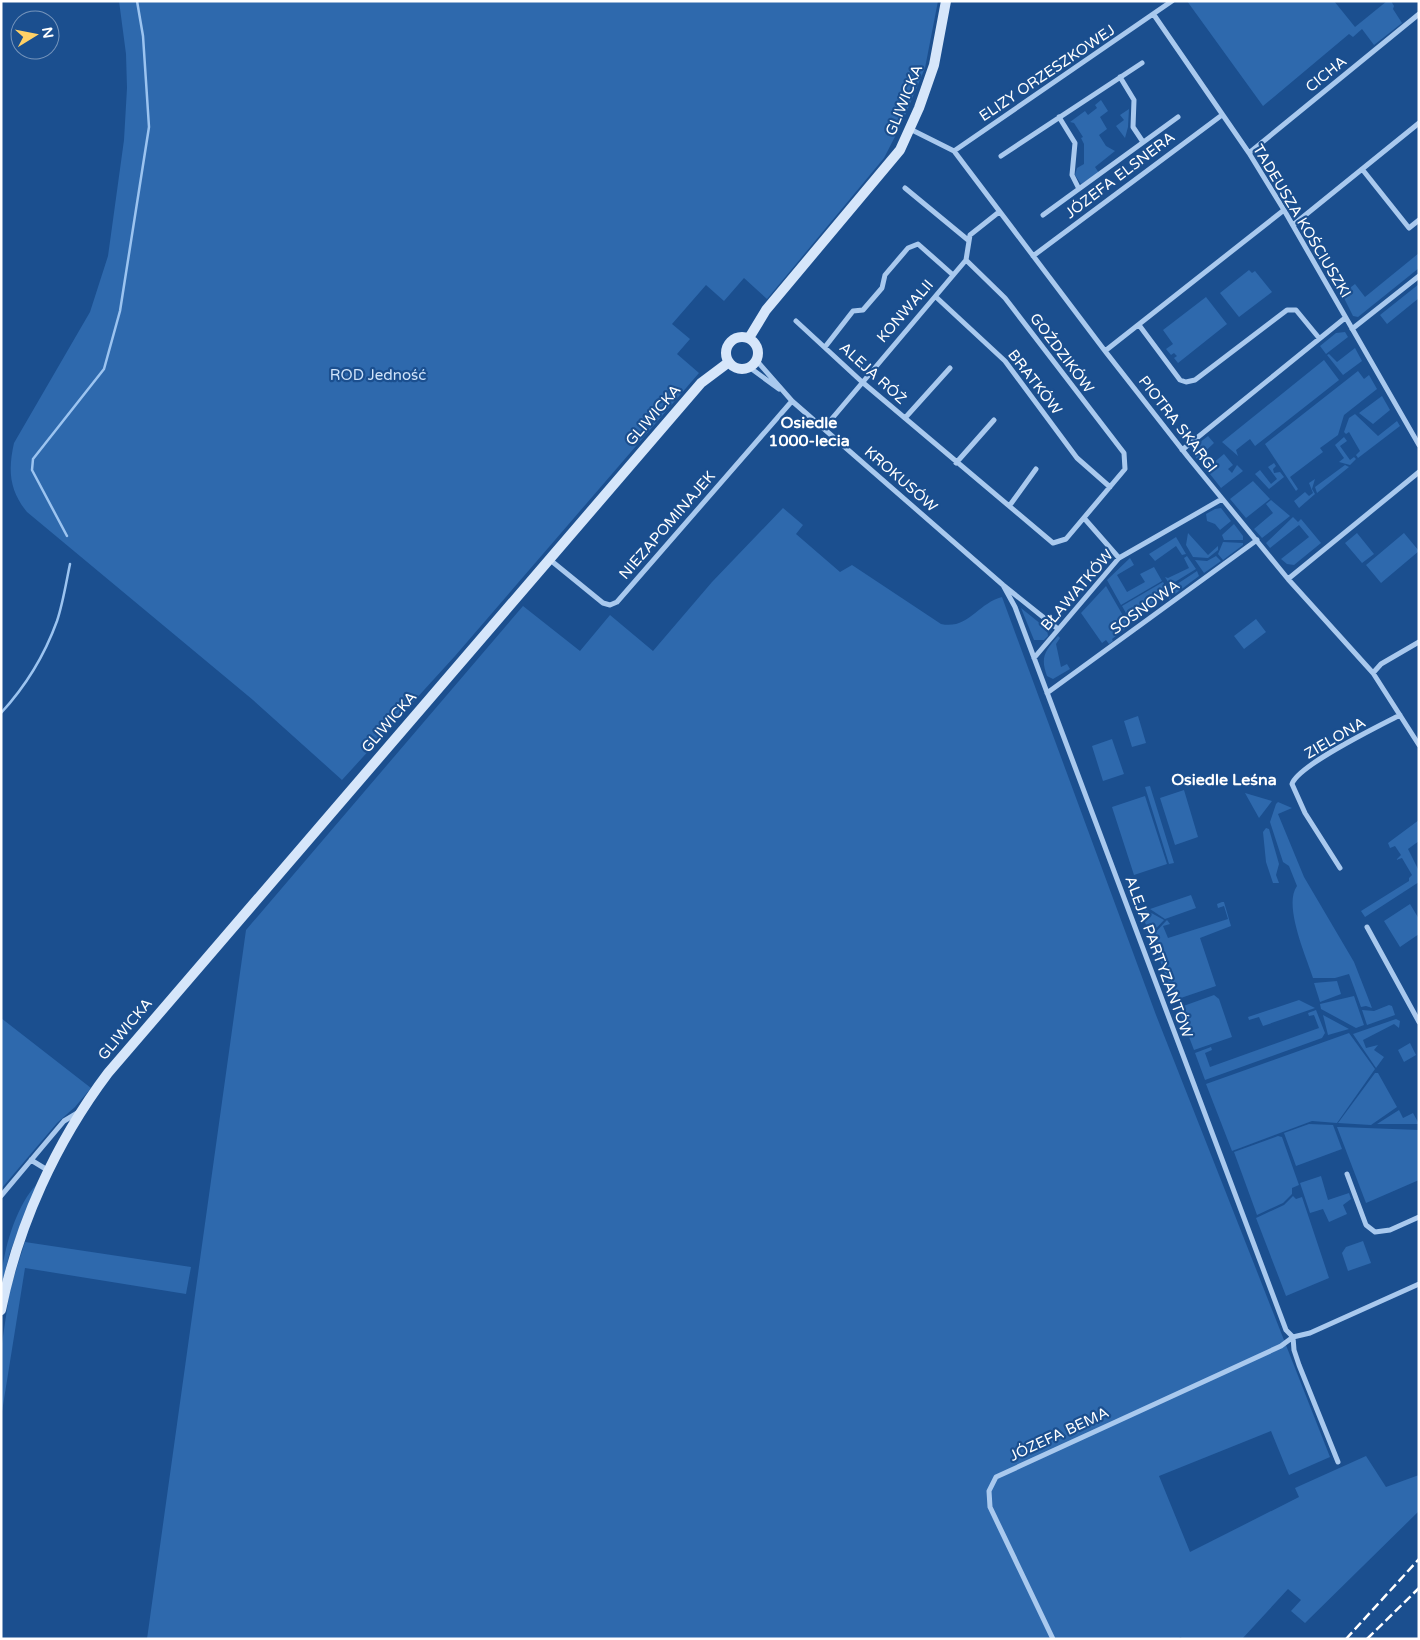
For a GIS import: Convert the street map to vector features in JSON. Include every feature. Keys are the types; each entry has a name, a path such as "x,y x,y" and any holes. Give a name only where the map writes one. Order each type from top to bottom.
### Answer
{"main road":[{"name":"GLIWICKA","path":"749,338 766,310 900,150 934,65 946,1"},
{"path":"739,337 749,338 758,347 753,364 737,368 729,362 726,350 731,341 739,337"},
{"name":"GLIWICKA","path":"1,1310 20,1241 49,1171 82,1110 108,1073 155,1016 701,383 729,362"}],"street":[{"name":"ELIZY ORZESZKOWEJ","path":"954,151 1172,1"},
{"name":"CICHA","path":"1248,153 1419,14"},
{"name":"TADEUSZA KOŚCIUSZKI","path":"1154,15 1248,153 1284,210 1419,446"},
{"path":"1001,156 1142,63"},
{"path":"1120,77 1134,100 1133,127 1143,142"},
{"name":"JÓZEFA ELSNERA","path":"1033,256 1222,115"},
{"path":"1059,117 1075,143 1072,175 1079,189"},
{"name":"JÓZEFA ELSNERA","path":"1043,215 1178,117"},
{"path":"1293,225 1419,123"},
{"name":"PIOTRA SKARGI","path":"909,128 954,151 1105,352 1182,450 1288,578 1373,673 1419,745"},
{"path":"1362,169 1409,228 1419,220"},
{"path":"905,188 968,240"},
{"path":"1105,352 1284,210"},
{"path":"966,260 970,235 1000,212"},
{"name":"ALEJA RÓŻ","path":"825,346 853,311 863,310 882,288 885,275 908,248 918,244 953,274"},
{"name":"KONWALII","path":"824,428 861,381 936,297 966,260"},
{"name":"GOŹDZIKÓW","path":"966,260 1005,298 1124,453 1124,469"},
{"path":"1352,329 1419,276"},
{"name":"BRATKÓW","path":"936,297 1005,361 1077,458 1110,486"},
{"path":"1139,325 1180,380 1186,382 1195,380 1286,310 1296,310 1319,338"},
{"path":"1182,450 1345,318"},
{"name":"ALEJA RÓŻ","path":"796,321 861,381 1053,543 1066,539 1124,469"},
{"name":"KROKUSÓW","path":"753,364 782,391"},
{"name":"KROKUSÓW","path":"753,364 792,401 1003,585 1058,630"},
{"name":"ALEJA RÓŻ","path":"905,418 950,368"},
{"name":"NIEZAPOMINAJEK","path":"549,559 603,604 610,605 617,602 792,401"},
{"path":"956,463 994,420"},
{"path":"1010,505 1036,468"},
{"path":"1288,578 1419,472"},
{"name":"BŁAWATKÓW","path":"1034,658 1119,558 1222,499"},
{"path":"1084,518 1119,558"},
{"name":"SOSNOWA","path":"1047,693 1257,540"},
{"name":"ALEJA PARTYZANTÓW","path":"1003,585 1015,607 1284,1323 1293,1337"},
{"path":"1373,673 1381,664 1419,642"},
{"name":"ZIELONA","path":"1340,868 1305,813 1292,784 1294,779 1315,762 1400,715"},
{"path":"1367,927 1419,1022"},
{"name":"GLIWICKA","path":"1,1196 64,1121 82,1110"},
{"path":"31,1160 49,1171"},
{"path":"1347,1174 1366,1225 1375,1232 1390,1230 1419,1216"},
{"name":"JÓZEFA BEMA","path":"1053,1639 990,1507 989,1491 991,1483 996,1477 1281,1346 1293,1337 1310,1333 1419,1284"},
{"path":"1293,1337 1294,1350 1299,1365 1338,1462"}],"green space":[{"name":"ROD Jedność","path":"119,1 938,1 925,68 901,125 884,158 767,299 744,278 724,301 706,285 672,324 690,339 677,354 699,373 455,656 342,780 253,700 27,512 13,488 11,462 14,443 90,312 108,256 124,140 127,88 126,54"},
{"path":"1187,1 1334,1 1355,27 1387,1 1391,1 1394,6 1393,9 1402,23 1374,45 1362,29 1353,37 1349,34 1263,106"},
{"path":"1101,100 1108,111 1100,117 1107,129 1099,135 1106,146 1115,151 1095,167 1099,173 1081,184 1075,175 1077,168 1084,164 1084,144 1081,138 1083,137 1074,123 1070,122 1085,111 1088,115 1097,108 1095,105"},
{"path":"1129,109 1125,138 1116,126 1124,120 1120,115"},
{"path":"1419,253 1419,268 1358,317 1353,316 1342,294 1355,284 1365,297"},
{"path":"1249,270 1252,273 1255,271 1272,292 1239,317 1220,293"},
{"path":"1419,284 1419,298 1387,324 1380,315"},
{"path":"1206,297 1227,324 1178,363 1174,358 1177,356 1174,353 1171,355 1166,349 1173,344 1163,330"},
{"path":"1345,332 1348,337 1326,354 1320,346 1336,333"},
{"path":"1355,348 1362,361 1343,375 1327,355 1329,354 1337,362"},
{"path":"1324,360 1339,380 1255,446 1250,439 1236,450 1238,456 1222,442"},
{"path":"1358,371 1364,379 1369,375 1377,389 1344,415 1338,435 1320,448 1323,452 1290,477 1298,489 1296,491 1265,444"},
{"path":"1382,396 1390,410 1373,424 1359,413"},
{"path":"1355,414 1378,436 1397,421 1400,426 1358,458 1356,455 1360,451 1349,432 1346,434 1344,432 1349,418"},
{"path":"1208,436 1214,443 1197,459 1194,454 1195,446"},
{"path":"1344,437 1347,441 1340,446 1350,460 1354,457 1356,459 1350,465 1339,462 1344,458 1335,445"},
{"path":"1224,454 1233,465 1228,469 1232,473 1237,465 1243,471 1221,488 1206,469"},
{"path":"1274,463 1276,466 1273,469 1274,473 1280,472 1284,477 1269,489 1255,474 1260,470 1271,484 1277,479 1268,467"},
{"path":"1345,465 1349,467 1317,493 1315,487"},
{"path":"1315,479 1312,489 1315,494 1299,508 1294,501 1305,492 1309,496 1313,493 1309,483"},
{"path":"1253,481 1270,499 1246,518 1230,499"},
{"path":"1271,500 1290,516 1262,538 1254,529 1273,513 1266,504"},
{"path":"783,508 803,525 796,534 840,572 852,565 941,624 950,625 966,620 986,605 1002,597 1156,1015 1330,1457 1289,1475 1271,1431 1159,1476 1190,1552 1299,1497 1295,1488 1366,1456 1386,1487 1419,1475 1419,1511 1305,1623 1291,1611 1301,1600 1288,1589 1242,1639 1182,1639 1181,1637 1177,1639 147,1639 246,930 523,606 580,651 610,615 653,651 712,582"},
{"path":"1221,508 1231,521 1220,530 1215,524 1207,521 1206,514"},
{"path":"1293,517 1298,522 1301,519 1321,543 1294,565 1287,564 1281,559 1309,537 1299,525 1270,548 1266,543"},
{"path":"1234,524 1243,536 1243,540 1224,540 1222,535"},
{"path":"1188,533 1208,555 1218,546 1218,550 1208,558 1193,557 1186,545"},
{"path":"1357,533 1374,554 1362,563 1345,543"},
{"path":"1404,533 1419,551 1381,583 1366,565"},
{"path":"1176,537 1186,554 1182,555 1176,546 1155,561 1149,554"},
{"path":"1223,542 1243,543 1243,545 1223,560 1218,554"},
{"path":"1187,556 1196,569 1170,585 1165,577 1168,578 1189,568 1184,558"},
{"path":"1216,556 1221,561 1204,573 1195,560 1207,561"},
{"path":"1130,558 1134,565 1117,575 1127,592 1145,582 1140,574 1154,567 1162,581 1121,605 1107,580"},
{"path":"1197,571 1199,576 1175,594 1171,588"},
{"path":"1163,582 1171,596 1170,600 1166,595 1130,620 1122,606"},
{"path":"1106,586 1129,626 1112,639 1113,641 1109,644 1106,640 1102,643 1081,613"},
{"path":"1021,608 1047,629 1048,636 1044,640 1034,640"},
{"path":"1256,619 1266,632 1244,649 1234,636"},
{"path":"1058,636 1060,638 1056,644 1061,667 1067,664 1070,669 1053,679 1047,676 1044,659 1047,650"},
{"path":"1138,716 1146,743 1132,747 1124,721"},
{"path":"1112,739 1124,774 1103,781 1092,746"},
{"path":"1150,786 1174,863 1169,864 1145,787"},
{"path":"1184,790 1198,837 1175,845 1160,798"},
{"path":"1245,793 1272,801 1259,818"},
{"path":"1145,796 1167,864 1134,875 1112,807"},
{"path":"1278,802 1292,808 1278,814 1304,877 1354,962 1372,1008 1361,1007 1349,974 1335,978 1313,978 1294,918 1293,895 1297,886 1289,866 1283,862 1270,822"},
{"path":"1419,820 1419,841 1408,849 1419,871 1419,882 1365,917 1361,911 1409,881 1412,875 1402,858 1396,860 1401,855 1395,846 1390,848 1388,843"},
{"path":"1266,828 1269,829 1279,864 1276,875 1279,883 1273,883 1266,862 1263,832"},
{"path":"1191,895 1196,908 1165,919 1150,909"},
{"path":"1224,902 1231,926 1200,938 1216,986 1175,1000 1151,937 1167,920 1170,924 1163,926 1168,938 1228,919 1224,906 1218,908 1217,904"},
{"path":"1410,904 1419,919 1419,934 1400,947 1384,921"},
{"path":"1146,910 1164,920 1150,935 1141,912"},
{"path":"1337,981 1341,994 1320,1002 1314,983"},
{"path":"1214,995 1219,999 1232,1037 1194,1050 1178,1008"},
{"path":"1354,996 1364,1025 1356,1028 1321,1009 1320,1004"},
{"path":"1299,1000 1315,1008 1263,1026 1259,1017 1249,1020 1248,1017"},
{"path":"1389,1005 1392,1006 1395,1015 1367,1025 1362,1010 1374,1011"},
{"path":"1316,1010 1325,1033 1322,1038 1205,1080 1195,1053 1211,1047 1212,1050 1205,1053 1210,1067 1319,1028 1314,1015 1309,1016 1308,1013"},
{"path":"1323,1015 1349,1029 1328,1035"},
{"path":"1,1018 91,1088 75,1107 57,1123 1,1189"},
{"path":"1396,1019 1400,1021 1399,1028 1394,1024 1363,1040 1366,1048 1378,1045 1374,1050 1384,1057 1376,1068 1353,1034"},
{"path":"1349,1033 1375,1069 1337,1123 1312,1121 1232,1151 1206,1084"},
{"path":"1410,1043 1416,1055 1404,1062 1398,1050"},
{"path":"1375,1073 1378,1073 1397,1107 1371,1125 1338,1123"},
{"path":"1399,1110 1403,1118 1413,1113 1419,1124 1377,1124"},
{"path":"1309,1124 1333,1125 1342,1149 1296,1166 1284,1133"},
{"path":"1337,1127 1419,1130 1419,1180 1366,1203"},
{"path":"1278,1136 1282,1137 1299,1185 1292,1188 1292,1194 1283,1203 1257,1215 1234,1152"},
{"path":"1321,1176 1328,1200 1349,1193 1351,1199 1343,1205 1347,1214 1329,1222 1323,1209 1310,1213 1300,1183"},
{"path":"37,1184 10,1252 1,1287 4,1261 11,1232 22,1205"},
{"path":"1293,1196 1296,1199 1302,1197 1329,1278 1286,1296 1256,1218 1284,1205"},
{"path":"1363,1241 1371,1263 1348,1271 1342,1253 1346,1247"},
{"path":"25,1242 191,1267 186,1294 25,1268 1,1418 1,1350 10,1289"}],"waterway":[{"path":"67,536 32,470 33,459 104,369 120,311 149,127 143,36 137,1"},
{"path":"1,713 34,670 47,646 63,600 70,564"}],"railway":[{"path":"1346,1639 1419,1559"},
{"path":"1367,1639 1419,1588"}],"district":[{"name":"Osiedle 1000-lecia","path":"809,432"},
{"name":"Osiedle Leśna","path":"1224,780"}]}
